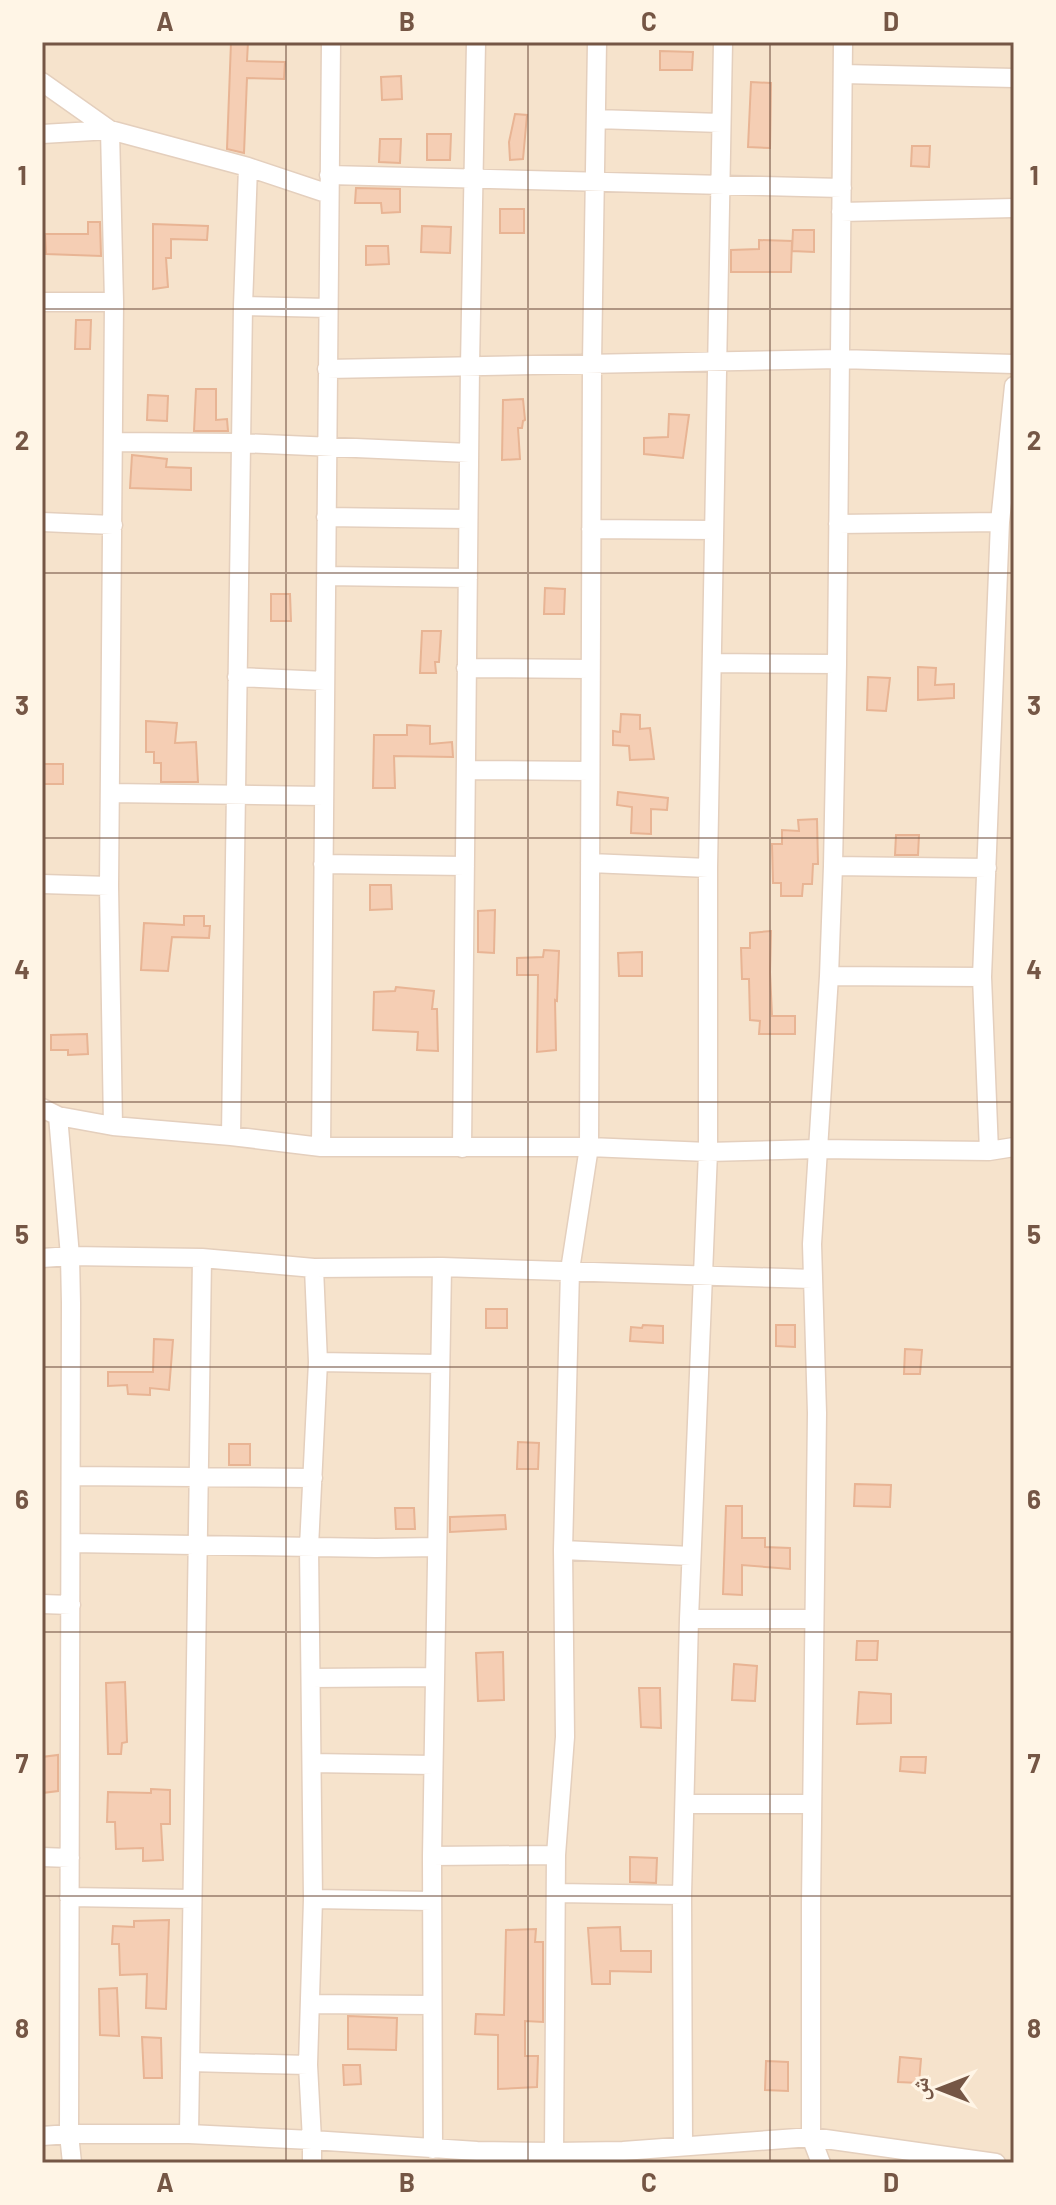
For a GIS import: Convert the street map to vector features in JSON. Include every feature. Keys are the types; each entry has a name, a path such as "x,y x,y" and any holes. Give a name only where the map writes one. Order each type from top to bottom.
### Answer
{"street":[{"path":"321,1147 331,42"},
{"path":"462,1148 476,42"},
{"path":"554,2152 556,1855 565,1737 563,1550 570,1270 589,1147 592,363 597,42"},
{"path":"683,2146 682,1895 691,1556 708,1152 708,868 723,42"},
{"path":"821,2163 811,2137 817,1413 812,1279 833,866 843,42"},
{"path":"843,74 1014,78"},
{"path":"42,82 110,130"},
{"path":"596,119 721,123"},
{"path":"42,134 110,130 248,167 329,194"},
{"path":"110,130 114,302 109,886 113,1126"},
{"path":"231,1136 243,306 248,167"},
{"path":"329,175 842,188"},
{"path":"841,212 1014,208"},
{"path":"42,302 114,302"},
{"path":"243,306 328,308"},
{"path":"327,369 839,359 1014,364"},
{"path":"989,1151 982,977 1000,522 1014,386"},
{"path":"114,442 241,443 469,453"},
{"path":"326,517 468,519"},
{"path":"42,522 113,525"},
{"path":"838,524 1000,522"},
{"path":"591,529 714,530"},
{"path":"326,576 468,578"},
{"path":"712,663 837,664"},
{"path":"466,668 590,669"},
{"path":"237,677 325,681"},
{"path":"466,770 590,771"},
{"path":"110,793 324,796"},
{"path":"590,863 708,868"},
{"path":"323,864 465,866"},
{"path":"833,866 987,868"},
{"path":"42,884 109,886"},
{"path":"829,976 982,977"},
{"path":"72,2163 69,2134 70,1256 50,1112 113,1126 321,1147 589,1147 708,1152 817,1149 989,1151 1014,1147"},
{"path":"42,1258 202,1258 314,1268 442,1267 812,1279"},
{"path":"189,2134 202,1258"},
{"path":"433,2149 432,1856 442,1267"},
{"path":"312,2163 308,2065 313,1899 309,1547 318,1362 314,1268"},
{"path":"318,1362 440,1364"},
{"path":"71,1476 313,1478"},
{"path":"71,1543 437,1547"},
{"path":"563,1550 691,1556"},
{"path":"42,1604 71,1605"},
{"path":"689,1619 814,1619"},
{"path":"311,1678 434,1677"},
{"path":"312,1763 433,1765"},
{"path":"686,1804 812,1804"},
{"path":"432,1856 556,1855"},
{"path":"42,1857 70,1858"},
{"path":"557,1893 682,1895"},
{"path":"69,1897 192,1899"},
{"path":"313,1899 432,1901"},
{"path":"311,2004 432,2005"},
{"path":"190,2062 308,2065"},
{"path":"42,2136 189,2134 433,2149 554,2152 811,2137 996,2163"}],"shaded area":[{"path":"42,42 1014,42 1014,2163 42,2163"}],"building":[{"path":"231,42 248,42 247,61 285,62 284,79 247,78 244,153 227,149"},
{"path":"660,51 693,52 692,70 660,70"},
{"path":"401,76 402,99 382,100 381,77"},
{"path":"751,82 771,83 770,148 748,147"},
{"path":"515,114 527,115 523,159 510,160 509,142"},
{"path":"427,134 451,134 450,160 427,160"},
{"path":"380,139 401,139 400,163 379,162"},
{"path":"912,146 930,146 929,167 911,166"},
{"path":"356,188 400,189 400,212 382,213 381,203 355,203"},
{"path":"500,209 524,209 524,233 500,233"},
{"path":"88,222 100,222 101,256 46,254 45,234 88,234"},
{"path":"153,224 208,226 207,240 171,239 171,258 166,258 168,287 153,289"},
{"path":"422,226 451,227 450,253 421,252"},
{"path":"793,230 814,230 814,252 792,251"},
{"path":"759,240 792,241 791,272 731,272 731,250 759,249"},
{"path":"366,246 388,246 389,264 366,265"},
{"path":"76,320 91,320 90,349 75,349"},
{"path":"196,389 216,389 216,420 227,419 228,431 194,431"},
{"path":"148,395 168,396 167,421 147,420"},
{"path":"523,399 525,420 522,428 518,428 520,459 502,460 503,400"},
{"path":"669,414 689,415 683,458 644,454 644,438 668,437"},
{"path":"132,455 167,459 166,467 191,468 191,490 130,488"},
{"path":"545,588 565,589 564,614 544,614"},
{"path":"271,594 290,594 291,621 271,621"},
{"path":"422,631 441,631 436,673 420,673"},
{"path":"918,667 936,668 935,685 954,684 954,698 918,700"},
{"path":"868,677 890,678 886,711 867,710"},
{"path":"621,714 640,715 640,729 650,728 654,759 630,760 629,746 613,745 613,731 620,732"},
{"path":"146,721 177,723 175,743 196,742 198,782 161,782 161,763 154,763 154,752 146,752"},
{"path":"407,725 430,726 430,744 452,742 453,757 394,756 395,788 373,788 374,735 407,735"},
{"path":"42,764 63,764 63,784 42,784"},
{"path":"618,792 668,798 667,810 651,809 651,834 631,833 632,807 617,805"},
{"path":"817,819 818,864 813,864 812,884 803,884 802,896 781,896 781,883 773,883 772,844 782,844 782,830 799,831 798,820"},
{"path":"896,835 919,835 918,855 895,855"},
{"path":"370,885 391,885 392,909 370,910"},
{"path":"495,910 494,953 478,952 478,911"},
{"path":"184,916 204,916 204,926 210,926 209,938 172,937 168,971 141,970 144,923 184,925"},
{"path":"771,931 772,1016 795,1016 795,1034 759,1034 760,1021 750,1020 749,979 742,979 741,948 750,948 750,933"},
{"path":"544,950 559,951 555,1000 556,1050 537,1052 538,975 517,975 517,958 543,957"},
{"path":"642,952 642,976 619,976 618,953"},
{"path":"396,987 434,991 432,1009 437,1009 438,1051 417,1050 418,1032 373,1030 374,992 395,991"},
{"path":"87,1034 88,1054 68,1055 68,1050 51,1050 51,1035"},
{"path":"486,1309 507,1309 507,1328 486,1328"},
{"path":"643,1325 663,1326 663,1343 630,1341 631,1327 642,1328"},
{"path":"776,1325 795,1325 795,1347 776,1346"},
{"path":"154,1339 173,1340 169,1390 150,1388 150,1395 128,1394 127,1385 108,1386 108,1372 153,1372"},
{"path":"905,1349 922,1350 920,1374 904,1374"},
{"path":"518,1442 539,1443 538,1469 517,1469"},
{"path":"229,1444 250,1444 250,1465 229,1465"},
{"path":"855,1484 891,1485 890,1507 854,1506"},
{"path":"726,1506 742,1506 742,1538 765,1538 765,1547 790,1548 790,1569 742,1565 742,1595 723,1594"},
{"path":"395,1508 414,1508 415,1529 396,1529"},
{"path":"505,1515 506,1529 450,1532 450,1517"},
{"path":"857,1641 878,1641 877,1660 856,1660"},
{"path":"503,1652 504,1700 478,1701 476,1653"},
{"path":"734,1664 757,1666 755,1701 732,1700"},
{"path":"125,1682 127,1742 122,1743 121,1754 108,1754 106,1683"},
{"path":"639,1688 660,1688 661,1728 641,1727"},
{"path":"859,1692 891,1694 891,1723 857,1724"},
{"path":"58,1755 58,1791 42,1793 42,1757"},
{"path":"901,1757 926,1757 925,1773 900,1771"},
{"path":"151,1789 170,1790 170,1824 161,1824 163,1860 143,1861 143,1848 116,1849 115,1822 107,1822 108,1792 151,1793"},
{"path":"630,1857 657,1858 656,1883 630,1882"},
{"path":"169,1920 166,2009 146,2008 147,1974 120,1975 119,1944 112,1944 113,1926 134,1927 134,1921"},
{"path":"620,1927 621,1951 651,1951 651,1972 610,1971 610,1984 592,1984 588,1928"},
{"path":"536,1929 535,1942 543,1942 543,2022 525,2021 525,2056 538,2056 537,2087 498,2089 498,2035 475,2034 476,2014 504,2015 506,1930"},
{"path":"117,1988 119,2036 100,2035 99,1989"},
{"path":"348,2016 397,2018 396,2050 348,2049"},
{"path":"142,2037 161,2038 162,2078 144,2078"},
{"path":"900,2057 921,2059 919,2083 898,2082"},
{"path":"766,2061 788,2062 788,2091 765,2090"},
{"path":"343,2065 360,2065 361,2084 344,2085"}]}
